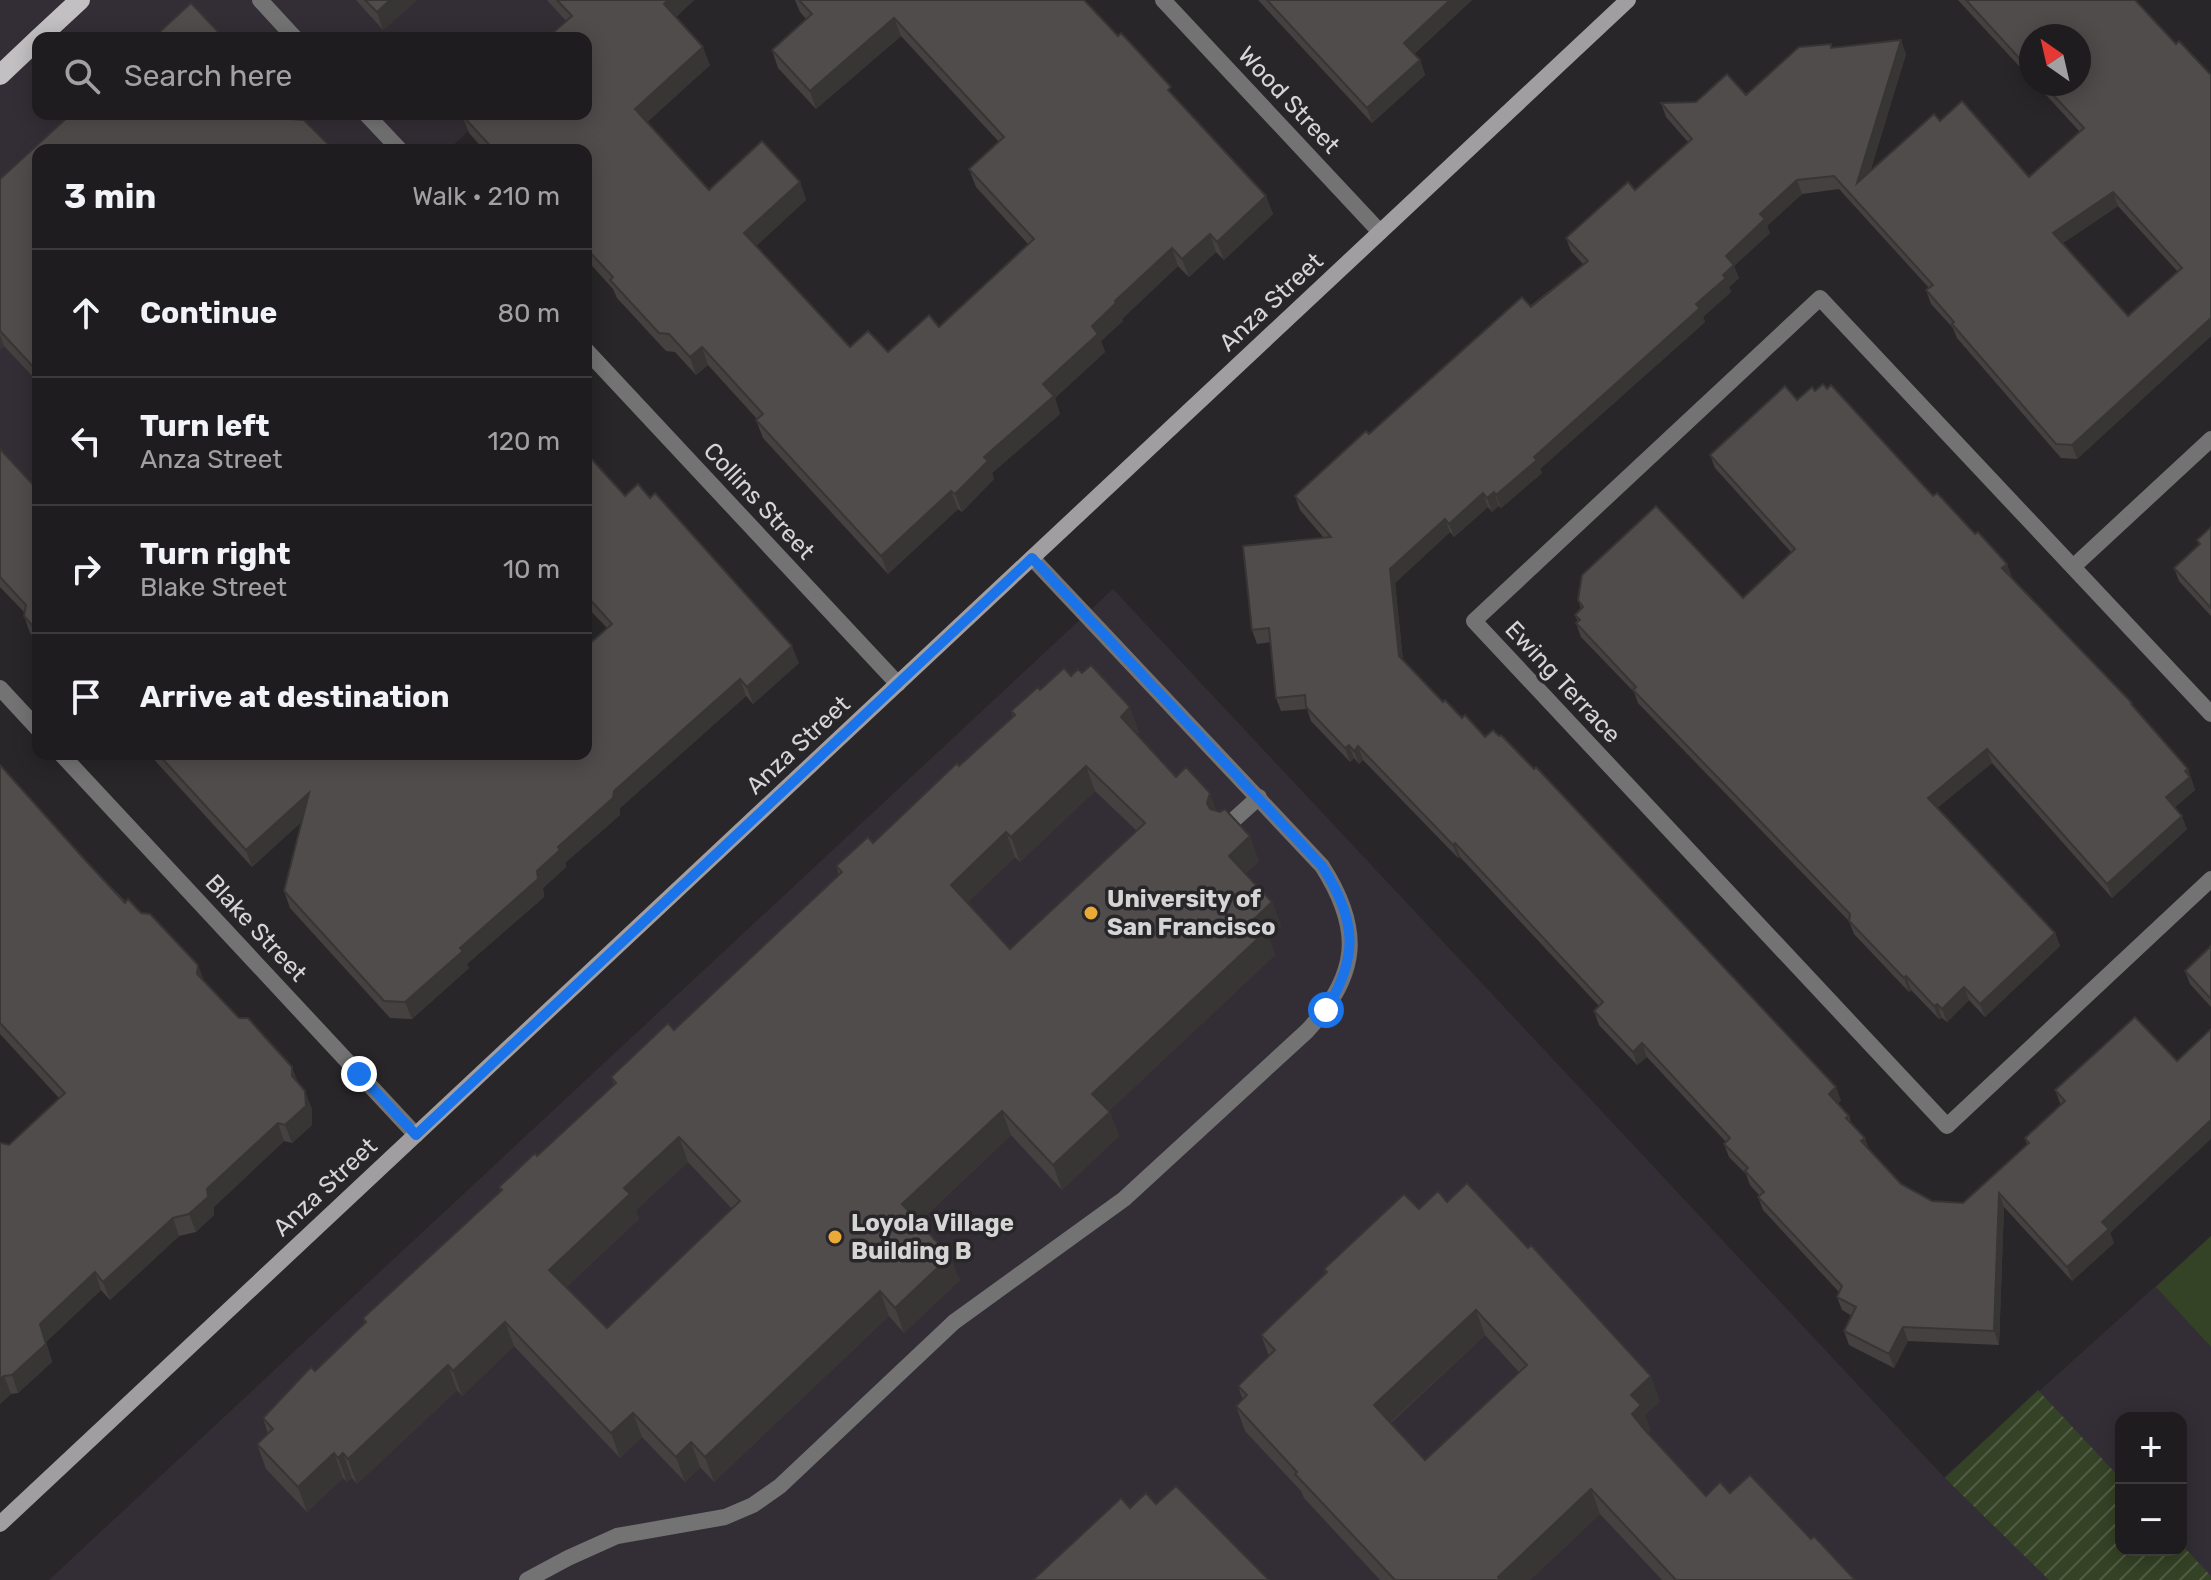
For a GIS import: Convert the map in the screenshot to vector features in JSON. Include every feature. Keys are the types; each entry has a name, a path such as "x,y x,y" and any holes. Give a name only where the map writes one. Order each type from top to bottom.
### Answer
{"main road":[{"path":"46,32 80,0"},
{"path":"0,75 32,45"}],"street":[{"path":"260,0 289,32"},
{"name":"Wood Street","path":"1163,0 1380,232"},
{"name":"Anza Street","path":"0,1524 1628,0"},
{"path":"372,120 394,144"},
{"name":"Ewing Terrace","path":"2211,714 1820,298 1474,621 1947,1126 2211,879"},
{"name":"Collins Street","path":"592,356 898,684"},
{"path":"2073,567 2211,439"},
{"path":"527,1580 617,1536 725,1517 753,1505 780,1486 954,1322 1124,1199 1326,1010 1340,987 1349,964 1351,941 1347,915 1338,891 1322,866 1032,558"},
{"path":"0,688 32,723"},
{"name":"Blake Street","path":"67,760 416,1135"},
{"path":"1227,826 1259,797"}],"shaded area":[{"path":"0,0 611,0 576,32 32,32 32,120 480,120 454,144 32,144 32,532 0,561"},
{"name":"University of San Francisco","path":"1113,589 1944,1477 2211,1236 2211,1580 49,1580"}],"green space":[{"path":"2211,1236 2211,1347 2156,1287"},
{"path":"2038,1390 2115,1473 2115,1556 2187,1556 2187,1550 2211,1576 2211,1580 2049,1580 1945,1478"}],"building":[{"path":"365,0 390,0 377,12"},
{"path":"557,0 668,0 664,4 703,47 635,109 709,190 762,141 800,182 744,233 850,347 868,331 888,352 929,315 939,327 1034,239 969,169 1004,137 894,18 810,91 772,50 812,14 799,0 1084,0 1118,36 1121,33 1171,87 1168,90 1266,196 1217,242 1210,234 1182,259 1172,248 1115,301 1092,326 1098,334 1043,384 1054,396 984,457 988,461 955,494 951,491 881,556 756,420 763,414 702,347 690,357 669,334 659,333 610,280 613,277 592,254 592,144 489,144 467,120 592,120 592,32 554,32 572,16"},
{"path":"1267,0 1450,0 1404,43 1420,60 1367,108"},
{"path":"1966,0 2135,0 2176,44 2179,41 2211,75 2211,318 2072,445 2056,444 1952,324 1954,322 1926,290 1933,285 1834,176 1797,180 1760,214 1765,219 1726,256 1734,265 1723,275 1726,278 1696,304 1700,308 1496,495 1494,492 1487,498 1483,493 1449,524 1445,519 1390,569 1399,656 1443,702 1445,700 1462,718 1465,715 1485,737 1493,730 1534,769 1536,767 1836,1087 1829,1094 1865,1138 1861,1141 1901,1184 1932,1201 1963,1203 2029,1143 2025,1138 2065,1101 2055,1090 2135,1017 2177,1061 2211,1029 2211,1120 2102,1222 2109,1229 2067,1267 1999,1193 1994,1331 1903,1327 1889,1354 1844,1331 1856,1307 1837,1297 1842,1286 1758,1197 1764,1192 1745,1171 1748,1168 1724,1144 1730,1138 1642,1043 1633,1052 1594,1011 1603,1002 1455,843 1453,845 1358,746 1354,751 1349,745 1345,748 1306,707 1305,695 1276,698 1269,628 1252,630 1243,546 1331,537 1295,496 1522,297 1531,307 1588,261 1566,238 1628,182 1635,190 1692,139 1661,103 1696,102 1727,74 1746,95 1799,47 1831,44 1831,48 1901,40 1857,183 1934,114 1940,121 1962,101 2029,177 2084,128 2054,96 2091,96 2091,24 2019,24 2019,58","holes":["2113,192 2182,268 2128,316 2053,233"]},
{"path":"191,3 218,32 160,32"},
{"path":"64,120 304,120 328,144 38,144"},
{"path":"32,150 32,366 0,331 0,179"},
{"path":"1823,384 1827,389 1831,385 1933,496 1937,493 1975,534 1978,532 2007,564 2002,568 2132,703 2188,769 2185,771 2190,777 2166,797 2182,816 2107,884 1987,749 1928,798 2055,933 1980,1004 1964,987 1942,1009 1937,1004 1934,1006 1906,976 1904,978 1849,921 1850,914 1633,690 1636,687 1576,623 1580,620 1575,615 1583,607 1578,600 1582,575 1656,506 1743,598 1795,549 1710,455 1785,386 1797,400 1812,387 1815,391"},
{"path":"0,449 32,484 32,625 24,616 26,605 0,577"},
{"path":"592,460 625,496 638,484 650,498 655,493 792,646 747,687 740,679 614,791 613,798 558,847 560,850 537,871 538,879 405,1002 384,1001 284,891 309,793 246,850 164,760 592,760 592,642 612,624 592,602"},
{"path":"2211,527 2211,608 2174,568 2200,544 2197,540"},
{"path":"1091,665 1130,707 1121,717 1176,777 1186,767 1210,793 1207,803 1210,809 1220,812 1225,809 1250,836 1229,856 1272,902 1254,919 1266,931 1092,1094 1110,1112 1053,1165 1002,1111 902,1204 950,1256 895,1308 880,1291 705,1457 691,1442 676,1457 633,1413 611,1433 505,1322 453,1371 448,1365 348,1459 343,1453 338,1458 334,1453 298,1487 257,1444 273,1429 263,1418 311,1367 315,1371 366,1322 363,1318 502,1190 499,1187 616,1083 611,1077 668,1023 674,1030 842,872 836,866 868,837 873,843 957,763 959,766 1015,715 1011,711 1038,687 1040,690 1064,668 1071,676 1078,669 1082,673","holes":["1086,766 1145,823 1010,949 951,885 1006,832 1011,837","679,1137 740,1201 607,1328 549,1270 630,1194 624,1188"]},
{"path":"0,765 125,903 128,899 141,913 150,914 198,965 197,974 239,1018 248,1018 292,1067 292,1076 305,1091 306,1106 285,1125 278,1123 207,1189 208,1197 189,1214 173,1218 103,1282 95,1272 40,1324 46,1344 12,1375 0,1379 0,1144 9,1145 65,1093 0,1023"},
{"path":"2211,946 2211,999 2185,971"},
{"path":"1467,1183 1528,1248 1531,1245 1651,1376 1631,1395 1641,1405 1632,1414 1706,1496 1720,1482 1730,1493 1750,1475 1855,1580 1676,1580 1591,1489 1498,1577 1501,1580 1395,1580 1236,1406 1247,1395 1238,1386 1275,1350 1261,1335 1327,1272 1324,1269 1404,1194 1419,1209 1438,1191 1447,1202","holes":["1476,1310 1527,1365 1425,1460 1374,1405"]},
{"path":"1176,1486 1269,1580 1033,1580 1121,1498 1130,1508 1146,1493 1156,1504"}],"place":[{"name":"University of San Francisco","path":"1091,913"},
{"name":"Loyola Village Building B","path":"835,1237"}],"route":[{"path":"359,1074 416,1135 1032,558 1322,866 1338,891 1347,915 1351,941 1349,964 1326,1010"}]}
